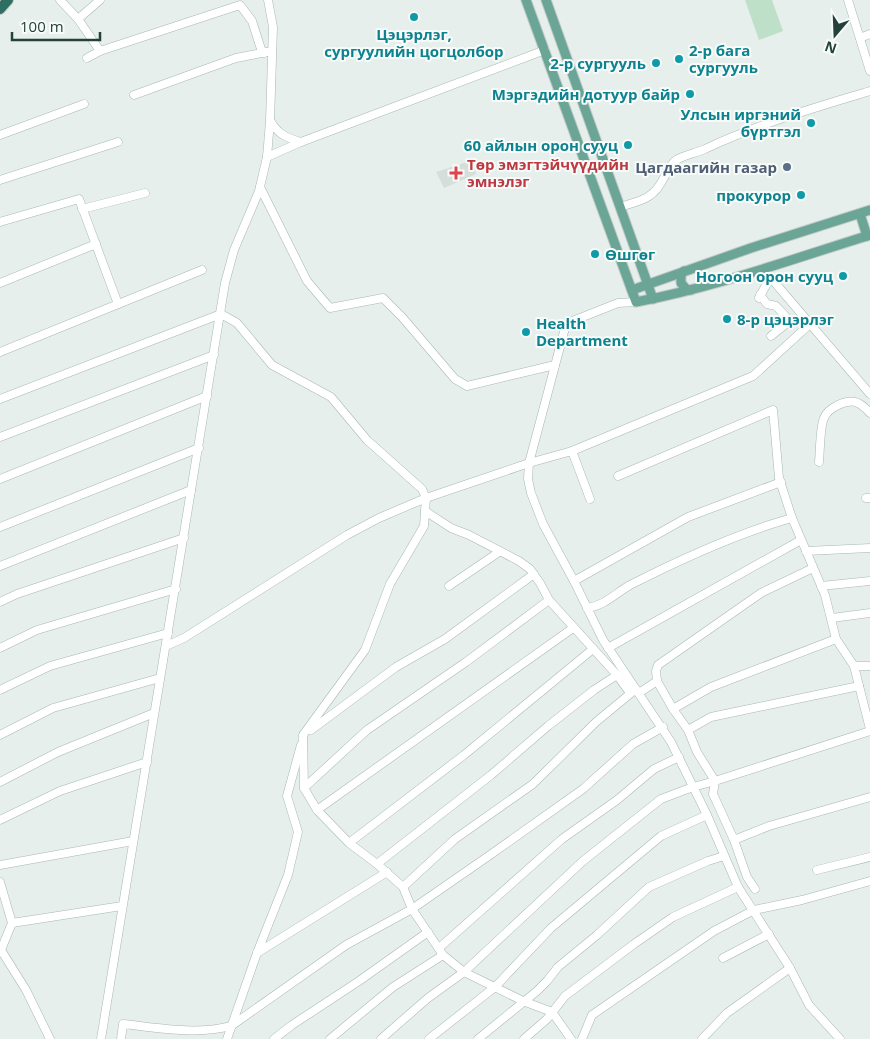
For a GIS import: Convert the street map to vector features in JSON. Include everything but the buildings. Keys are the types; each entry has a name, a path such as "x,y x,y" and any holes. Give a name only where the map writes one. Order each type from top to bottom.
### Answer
{"highway":[{"path":"0,9 8,0"}],"main road":[{"path":"526,0 636,302 691,290 764,270 868,235 860,214"},
{"path":"546,0 653,299"},
{"path":"557,84 574,77"},
{"path":"632,290 870,210"},
{"path":"684,271 680,279 681,283 687,290 691,290"}],"street":[{"path":"60,0 78,18 100,51"},
{"path":"78,18 100,0"},
{"path":"101,1039 220,314 234,250 260,187 267,157 270,121 268,52 272,27 268,0"},
{"path":"848,0 870,71"},
{"path":"87,58 100,51 240,5 252,21 268,52"},
{"path":"860,38 870,34"},
{"path":"267,157 301,142 545,50"},
{"path":"134,95 236,58 268,52"},
{"path":"620,207 644,200 650,196 660,185 671,165 676,160 700,152 736,134 870,91"},
{"path":"0,135 84,104"},
{"path":"270,121 283,136 301,142"},
{"path":"0,180 118,142"},
{"path":"260,187 307,280 330,308 383,298 402,317 454,379 467,386 555,365"},
{"path":"82,209 145,193"},
{"path":"0,222 79,199 118,304"},
{"path":"0,282 96,244"},
{"path":"0,352 202,270"},
{"path":"764,270 870,394"},
{"path":"770,278 759,297 767,304 776,306 788,319 786,324 771,336"},
{"path":"632,290 618,302 570,322 565,328 529,463 528,479 531,493 543,524 608,648 635,692 663,727 680,757 738,887 790,968 809,1004 840,1039"},
{"path":"618,302 636,302"},
{"path":"0,399 220,314 237,323 272,366 332,397 367,440 422,489 426,498 424,526 390,584 365,650 304,735 287,796 298,832 288,875 257,953 227,1039"},
{"path":"166,646 184,638 379,518 426,498 529,463 572,451 753,376 810,324"},
{"path":"0,437 214,355"},
{"path":"0,479 207,396"},
{"path":"819,462 823,419 828,412 838,405 854,402 862,405 870,413"},
{"path":"382,1039 428,998 464,972 583,861 661,799 870,730 866,697 859,686 854,666 836,639 832,618 821,586 792,518 781,482 773,410 618,476"},
{"path":"0,527 199,448"},
{"path":"572,451 590,499"},
{"path":"574,581 688,517 781,482"},
{"path":"0,566 191,490"},
{"path":"425,511 451,528 469,535 519,561 534,574 549,600 573,628 635,692"},
{"path":"587,608 597,607 629,586 725,541 757,528 792,518"},
{"path":"0,602 17,594 184,538"},
{"path":"608,648 801,540"},
{"path":"806,551 870,548"},
{"path":"449,586 500,552"},
{"path":"755,890 747,877 734,840 713,794 715,781 697,752 688,730 673,709 658,681 656,671 658,665 761,593 813,568"},
{"path":"304,735 396,668 445,639 534,574"},
{"path":"821,586 870,582"},
{"path":"0,648 37,630 176,589"},
{"path":"304,788 367,730 466,662 549,600"},
{"path":"832,618 870,613"},
{"path":"317,810 573,628"},
{"path":"0,690 50,666 168,633"},
{"path":"673,709 711,687 836,639"},
{"path":"349,843 464,755 593,648"},
{"path":"854,666 870,666"},
{"path":"377,864 492,775 548,726 594,690 617,675"},
{"path":"0,735 54,708 160,678"},
{"path":"403,887 455,839 533,784 596,722 635,692 658,681"},
{"path":"688,730 711,717 859,686"},
{"path":"0,782 58,752 154,713"},
{"path":"121,1039 123,1024 194,1031 214,1030 231,1026 346,945 412,909 583,788 633,744 663,727"},
{"path":"304,735 304,788 317,810 349,843 387,872 403,887 412,909 443,955 464,972 523,1001 552,1012 571,1039"},
{"path":"439,948 562,839 617,800 654,769 680,757"},
{"path":"0,820 60,791 146,762"},
{"path":"734,840 769,826 870,797"},
{"path":"429,1039 495,987 551,928 661,836 707,815"},
{"path":"0,865 133,841"},
{"path":"478,1039 547,981 558,967 597,935 649,887 724,856"},
{"path":"817,870 870,857"},
{"path":"257,953 387,872"},
{"path":"582,1039 592,1015 714,931 754,910 802,900 870,881"},
{"path":"0,882 12,923 1,950 26,990 50,1039"},
{"path":"524,1039 552,1012 565,996 673,917 738,887"},
{"path":"12,923 122,906"},
{"path":"274,1039 428,932"},
{"path":"723,958 769,934"},
{"path":"330,1039 393,987 443,955"},
{"path":"702,1039 727,1013 790,968"}],"shaded area":[{"name":"Төр эмэгтэйчүүдийн эмнэлэг","path":"473,160 476,174 444,188 436,172"}],"green space":[{"path":"745,0 772,0 783,31 759,40"}],"place":[{"name":"Цэцэрлэг, сургуулийн цогцолбор","path":"414,17"},
{"name":"2-р бага сургууль","path":"679,59"},
{"name":"2-р сургууль","path":"656,63"},
{"name":"Мэргэдийн дотуур байр","path":"690,94"},
{"name":"Улсын иргэний бүртгэл","path":"811,123"},
{"name":"60 айлын орон сууц","path":"628,145"},
{"name":"Цагдаагийн газар","path":"787,167"},
{"name":"Төр эмэгтэйчүүдийн эмнэлэг","path":"456,173"},
{"name":"прокурор","path":"801,195"},
{"name":"Өшгөг","path":"595,254"},
{"name":"Ногоон орон сууц","path":"843,276"},
{"name":"8-р цэцэрлэг","path":"727,319"},
{"name":"Health Department","path":"526,332"}]}
